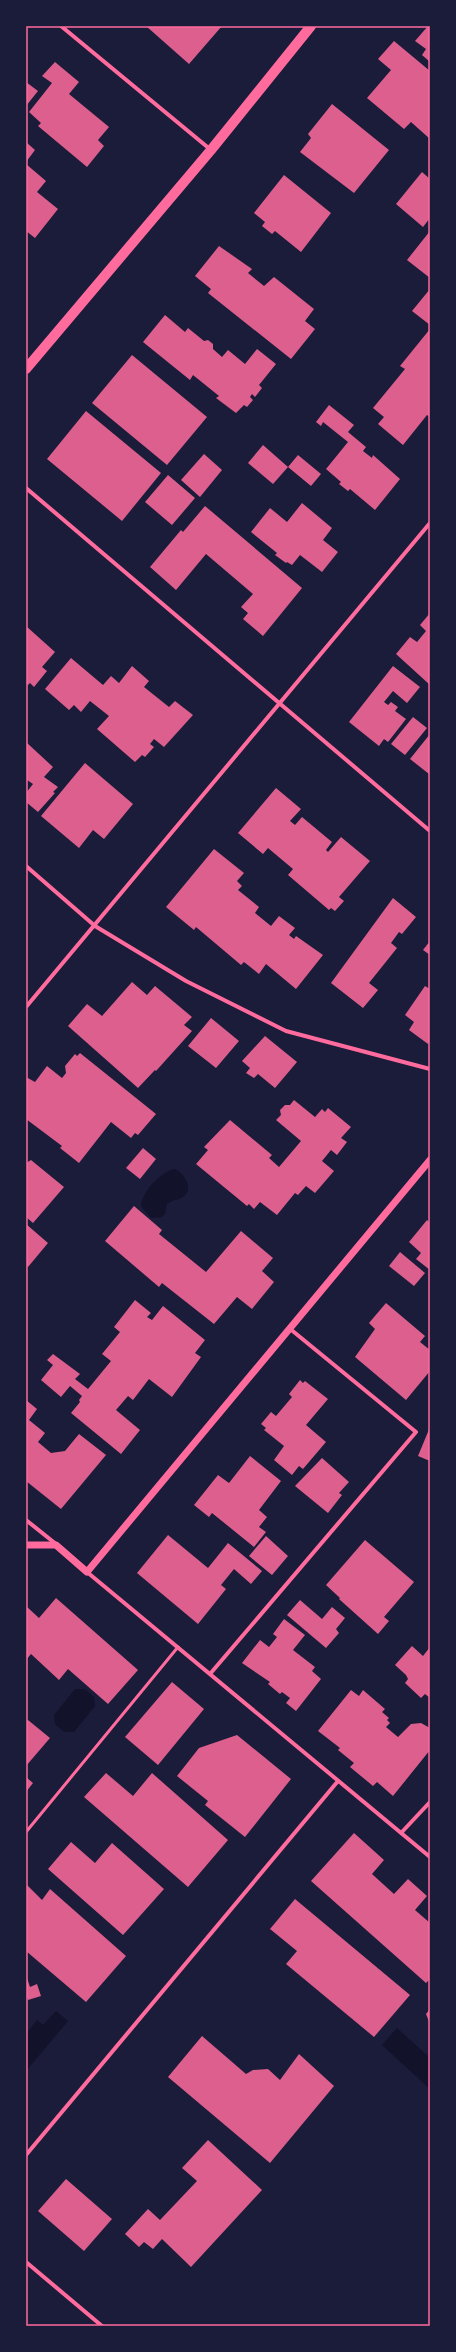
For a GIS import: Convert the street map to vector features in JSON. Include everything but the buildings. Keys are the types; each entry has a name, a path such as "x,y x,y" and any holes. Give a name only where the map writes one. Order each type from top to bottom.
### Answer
{"main road":[{"path":"26,369 211,150 311,26"}],"street":[{"path":"61,26 211,150"},
{"path":"26,488 430,831"},
{"path":"26,1007 430,523"},
{"path":"26,866 95,926 186,981 286,1031 430,1069"},
{"path":"88,1572 430,1160"},
{"path":"210,1674 416,1432 290,1328"},
{"path":"26,1520 430,1857"},
{"path":"26,1545 56,1544"},
{"path":"26,2155 338,1781"},
{"path":"401,1833 430,1802"},
{"path":"26,2262 102,2326"}],"lane":[{"path":"26,1832 178,1646"}],"shaded area":[{"path":"175,1169 179,1171 186,1179 188,1184 187,1192 179,1199 167,1204 165,1214 162,1217 151,1218 141,1206 142,1200 149,1188 159,1178"},
{"path":"75,1689 85,1689 94,1697 95,1706 74,1732 64,1732 55,1724 54,1715"},
{"path":"56,2011 68,2021 26,2071 26,2034 37,2020 43,2025"},
{"path":"397,2028 430,2058 430,2089 382,2045"}]}
